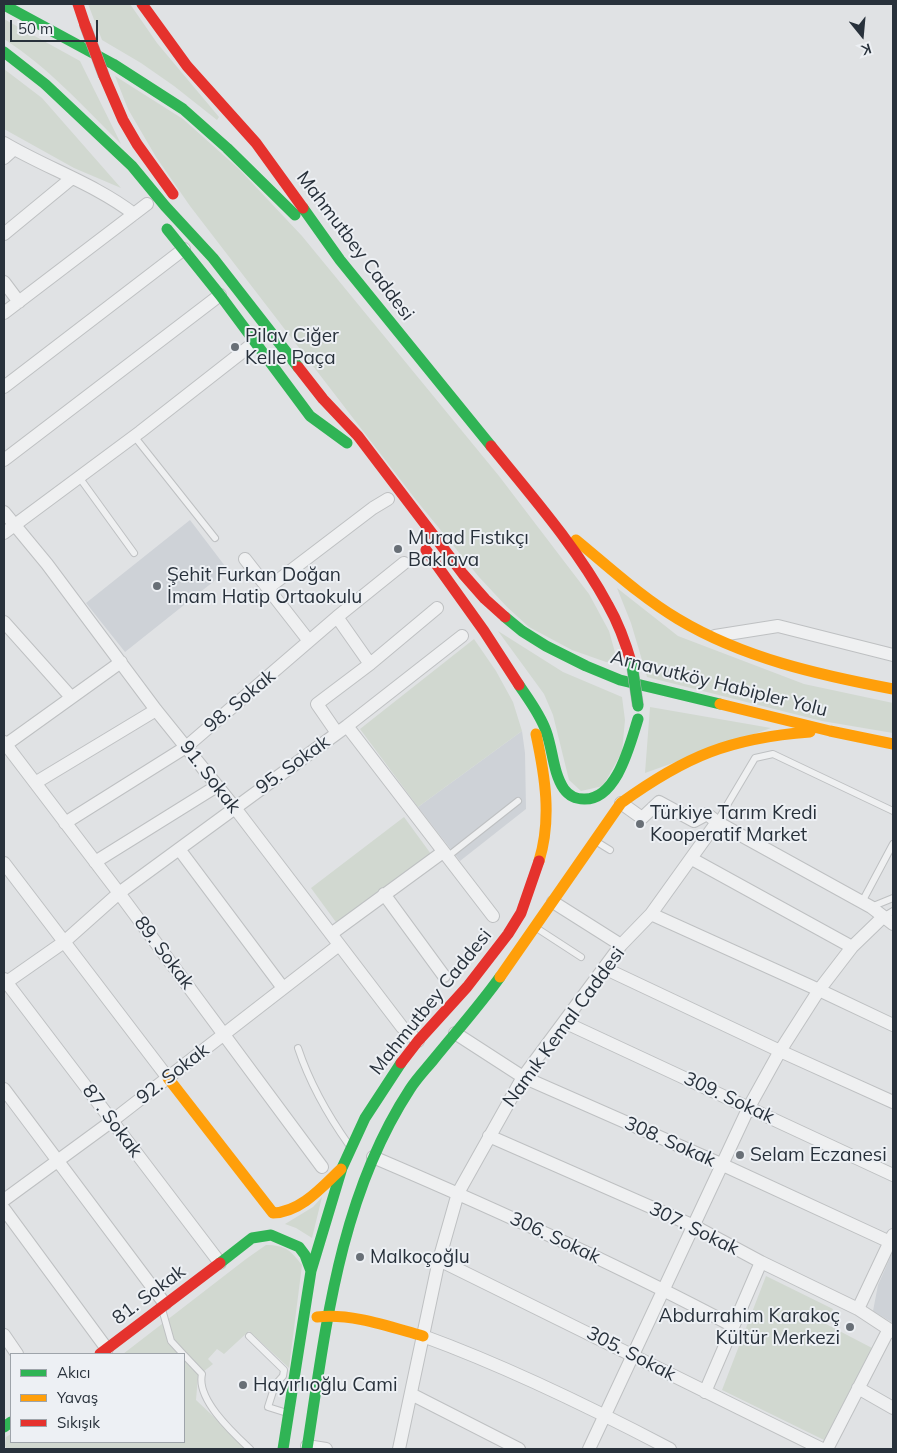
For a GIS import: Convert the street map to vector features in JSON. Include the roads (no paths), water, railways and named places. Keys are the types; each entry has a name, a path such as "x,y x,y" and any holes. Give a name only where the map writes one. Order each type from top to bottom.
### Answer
{"main road":[{"path":"78,4 104,76 123,120 137,144 181,206 213,258"},
{"name":"Mahmutbey Caddesi","path":"142,4 187,66 256,143 340,260 542,509"},
{"path":"4,5 113,64 182,109 227,148 340,260"},
{"path":"4,52 45,84 132,166 165,206 213,258 323,399 350,447 310,416 220,295 150,208"},
{"path":"72,111 120,172"},
{"name":"Arnavutköy Habipler Yolu","path":"323,399 358,436 417,515 485,599 522,631 546,646 620,680 830,731 893,744"},
{"path":"388,499 417,515"},
{"path":"542,509 593,579 609,606 624,638 632,665 638,706 637,741 629,781 621,803"},
{"name":"Arnavutköy Habipler Yolu","path":"542,509 597,559 642,595 677,619 709,636 760,656 830,677 893,689"},
{"path":"417,538 496,647 546,729 558,775 570,797 578,800 588,800 598,797 606,790 617,776 626,756 638,719"},
{"name":"Mahmutbey Caddesi","path":"283,1449 311,1271 342,1168 370,1110 390,1078 418,1041 467,987 508,934 521,913 530,891 541,856 547,812 542,762 537,738 522,690"},
{"path":"621,803 658,776 708,751 730,744 787,733 830,731"},
{"name":"Mahmutbey Caddesi","path":"307,1447 328,1315 343,1247 364,1178 390,1122 411,1086 494,985 621,803"},
{"path":"168,1078 273,1213 287,1212 310,1197 342,1168"},
{"name":"81. Sokak","path":"103,1352 252,1238 271,1235 299,1248 305,1255 311,1271"},
{"path":"302,1327 311,1319 328,1315 350,1318 423,1336"}],"street":[{"path":"4,158 9,146 72,178 134,214"},
{"path":"4,234 72,178"},
{"path":"4,313 134,214 150,208"},
{"path":"4,386 184,249"},
{"path":"4,282 19,302"},
{"path":"4,460 220,295"},
{"path":"9,529 134,436 255,342"},
{"path":"268,588 372,508 388,499"},
{"name":"91. Sokak","path":"4,512 9,529 47,564 156,710 235,808 402,1027 418,1041"},
{"path":"245,558 309,641"},
{"name":"98. Sokak","path":"65,823 186,746 337,617 404,563"},
{"path":"437,608 370,664 317,704 342,730 494,916"},
{"path":"337,617 370,664"},
{"path":"4,622 71,697"},
{"path":"709,636 778,626 893,655"},
{"name":"95. Sokak","path":"5,982 64,942 119,893 342,730 462,636"},
{"path":"4,744 121,662"},
{"path":"35,783 156,710"},
{"name":"89. Sokak","path":"4,744 119,893 322,1167"},
{"path":"95,862 217,786"},
{"path":"590,1449 749,1107 780,1051 819,990 852,947 890,917 717,822 707,814 694,821 659,802 642,818 621,803"},
{"name":"Namık Kemal Caddesi","path":"399,1449 439,1260 458,1193 523,1078 621,945 651,914 717,822"},
{"path":"179,849 283,988"},
{"name":"92. Sokak","path":"4,1200 112,1121 283,988 384,894 445,854"},
{"path":"692,859 852,947"},
{"path":"4,863 168,1078"},
{"path":"384,894 444,976"},
{"path":"553,902 621,945"},
{"path":"651,914 893,1025"},
{"path":"604,968 893,1102"},
{"name":"87. Sokak","path":"5,982 220,1263"},
{"name":"309. Sokak","path":"564,1022 893,1175"},
{"name":"308. Sokak","path":"455,1033 523,1078 892,1239"},
{"path":"4,1089 164,1306"},
{"name":"307. Sokak","path":"489,1136 694,1226 761,1262 858,1309 891,1330"},
{"name":"306. Sokak","path":"373,1157 458,1193 664,1289 733,1326"},
{"path":"4,1209 103,1352"},
{"path":"858,1309 892,1239"},
{"name":"305. Sokak","path":"439,1260 822,1449"},
{"path":"705,1392 761,1262"},
{"path":"827,1449 858,1388 891,1330"},
{"path":"4,1335 16,1353"},
{"path":"423,1336 457,1348 606,1415 670,1449"},
{"path":"858,1388 893,1408"},
{"path":"411,1394 519,1449"},
{"path":"307,1447 326,1449"}],"lane":[{"path":"134,436 215,538"},
{"path":"79,477 134,553"},
{"path":"717,822 755,758 773,754 893,811"},
{"path":"445,854 518,801"},
{"path":"596,841 610,850"},
{"path":"867,904 893,844"},
{"path":"867,904 893,898"},
{"path":"535,927 581,957"},
{"path":"298,1048 310,1082 327,1114 351,1148"},
{"path":"164,1306 171,1341 181,1353"},
{"path":"249,1336 284,1370 283,1376 276,1384 268,1407 289,1413"},
{"path":"185,1357 202,1374 200,1381 208,1404 250,1449"}],"place":[{"name":"Pilav Ciğer Kelle Paça","path":"235,347"},
{"name":"Murad Fıstıkçı Baklava","path":"398,549"},
{"name":"Şehit Furkan Doğan İmam Hatip Ortaokulu","path":"157,586"},
{"name":"Türkiye Tarım Kredi Kooperatif Market","path":"640,824"},
{"name":"Selam Eczanesi","path":"740,1155"},
{"name":"Malkoçoğlu","path":"360,1257"},
{"name":"Abdurrahim Karakoç Kültür Merkezi","path":"850,1327"},
{"name":"Hayırlıoğlu Cami","path":"243,1385"}]}
